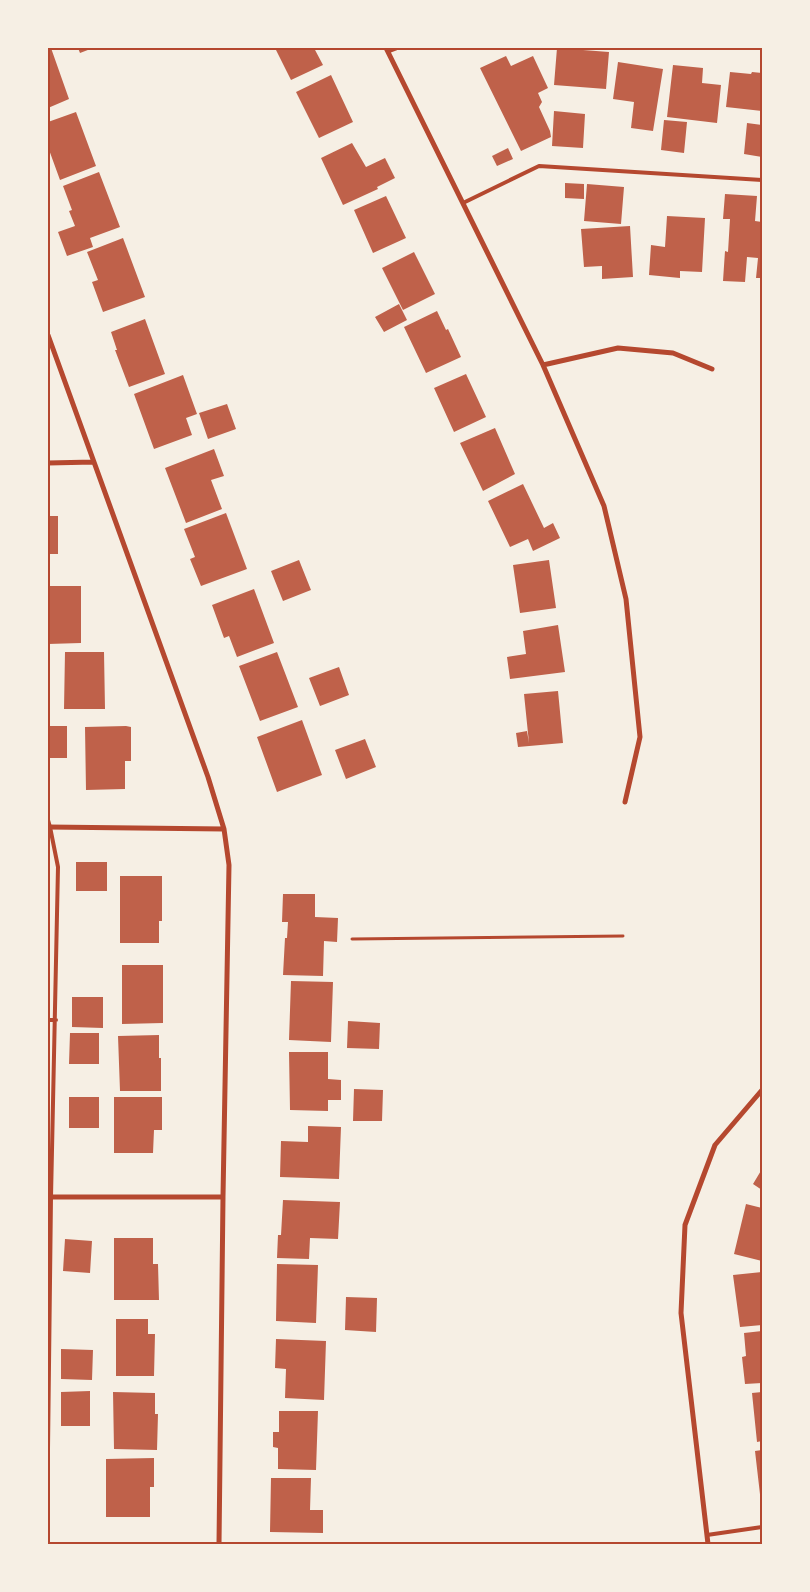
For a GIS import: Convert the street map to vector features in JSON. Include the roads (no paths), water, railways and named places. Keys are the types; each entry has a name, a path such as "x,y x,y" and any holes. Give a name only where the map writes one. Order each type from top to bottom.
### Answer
{"street":[{"path":"396,48 387,49 543,365 604,506 626,599 640,737 625,802"},
{"path":"48,335 208,777 224,829 229,865 219,1544"},
{"path":"543,365 618,348 673,354 712,369"},
{"path":"48,462 94,462"},
{"path":"49,827 224,829"},
{"path":"708,1544 681,1313 685,1225 715,1145 762,1090"},
{"path":"49,1197 223,1197"}],"lane":[{"path":"463,203 538,166 762,180"},
{"path":"48,820 58,867 56,1020 49,1197 48,1449"},
{"path":"48,1020 56,1020"},
{"path":"707,1536 762,1527"}]}
